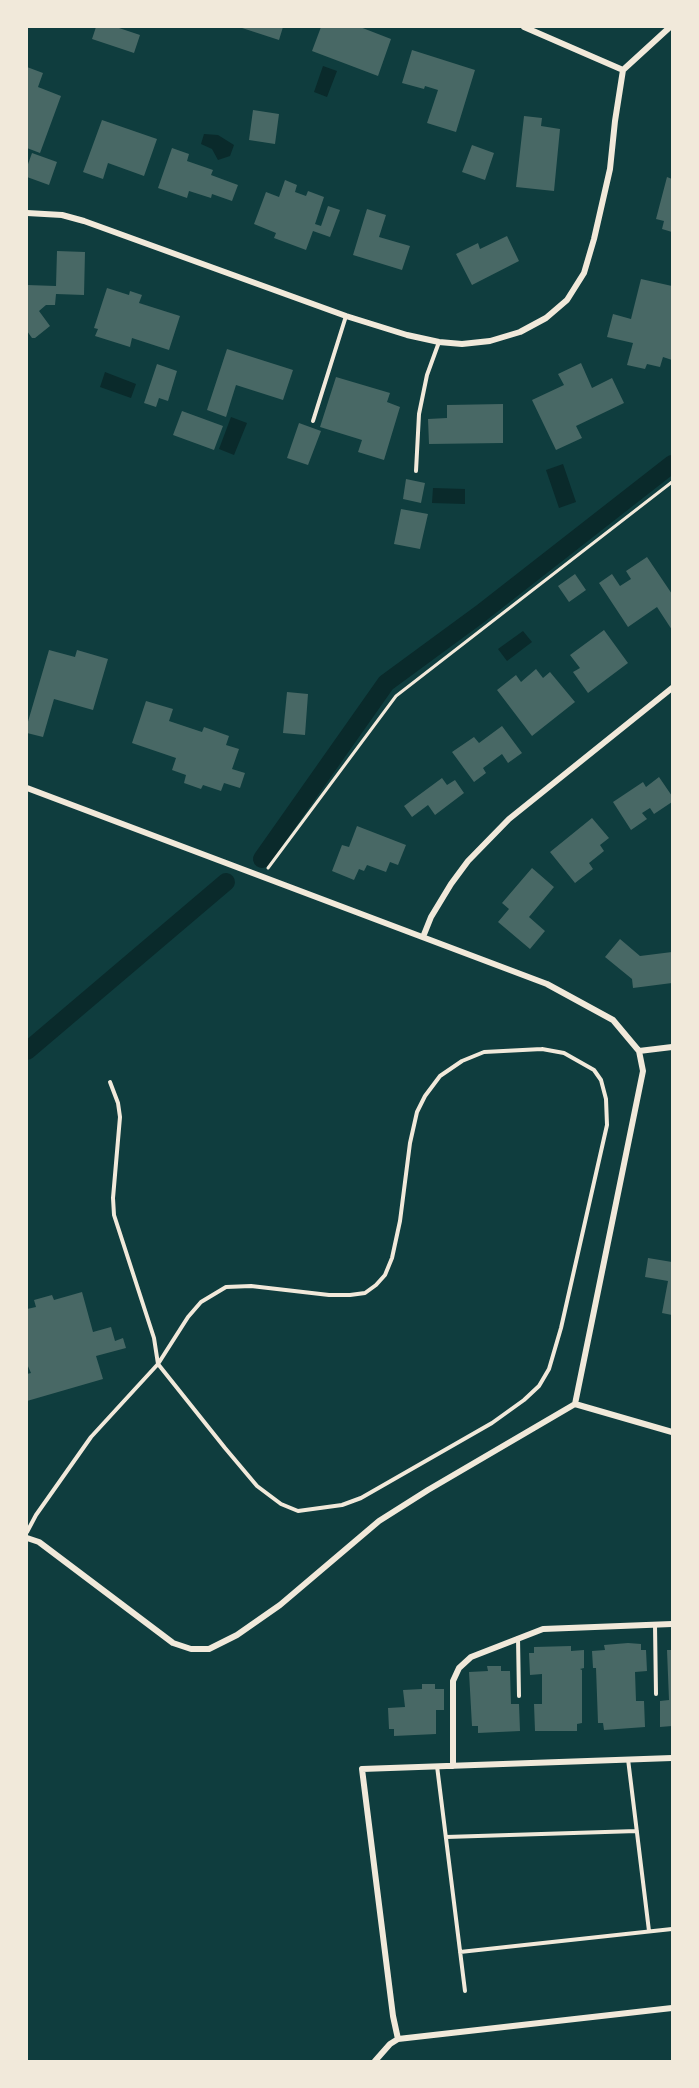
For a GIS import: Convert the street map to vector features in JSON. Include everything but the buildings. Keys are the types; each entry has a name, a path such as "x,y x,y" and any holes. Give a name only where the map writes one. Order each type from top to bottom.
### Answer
{"street":[{"path":"524,27 582,50 623,70"},
{"path":"27,213 62,215 84,221 346,316 407,335 462,344 490,341 520,332 546,318 567,300 584,273 610,169 623,70 670,27"},
{"path":"423,937 431,917 457,876 468,861 509,819 672,688"},
{"path":"27,788 547,984 613,1020 639,1051 643,1071 575,1404"},
{"path":"639,1051 672,1047"},
{"path":"27,1538 53,1552 164,1637 190,1649 209,1649 237,1635 280,1605 379,1521 575,1404 672,1432"},
{"path":"453,1766 455,1674 471,1657 536,1630 548,1628 672,1624"},
{"path":"398,2038 393,2016 362,1769 672,1758"},
{"path":"375,2061 398,2038 672,2008"}],"lane":[{"path":"313,421 346,316"},
{"path":"416,471 419,414 427,375 440,342"},
{"path":"27,1532 36,1515 91,1437 158,1364 188,1317 201,1302 226,1287 250,1286 329,1295 350,1295 365,1293 376,1285 385,1275 392,1258 417,1112 425,1096 440,1076 462,1061 484,1052 542,1049 564,1053 594,1070 601,1080 606,1099 607,1125 561,1328 549,1369 539,1386 492,1423 361,1498 342,1505 298,1511 281,1504 257,1486 158,1364 154,1338 114,1215 112,1198 120,1117 118,1103 110,1082"},
{"path":"655,1625 656,1694"},
{"path":"518,1638 519,1696"},
{"path":"628,1759 649,1931"},
{"path":"437,1766 465,1990"},
{"path":"446,1837 637,1831"},
{"path":"460,1952 672,1929"}],"path":[{"path":"262,877 396,696 672,482"}],"water":[{"path":"323,66 337,71 327,97 314,92"},
{"path":"204,134 218,135 234,145 230,156 218,160 212,149 201,144"},
{"path":"105,372 136,384 131,398 100,387"},
{"path":"231,417 247,423 234,455 219,449"},
{"path":"563,464 576,502 559,508 546,470"},
{"path":"433,488 465,489 465,504 432,503"},
{"path":"523,631 532,642 507,661 498,649"}],"waterway":[{"path":"262,859 386,683 480,614 672,464"},
{"path":"27,1051 226,882"}]}
